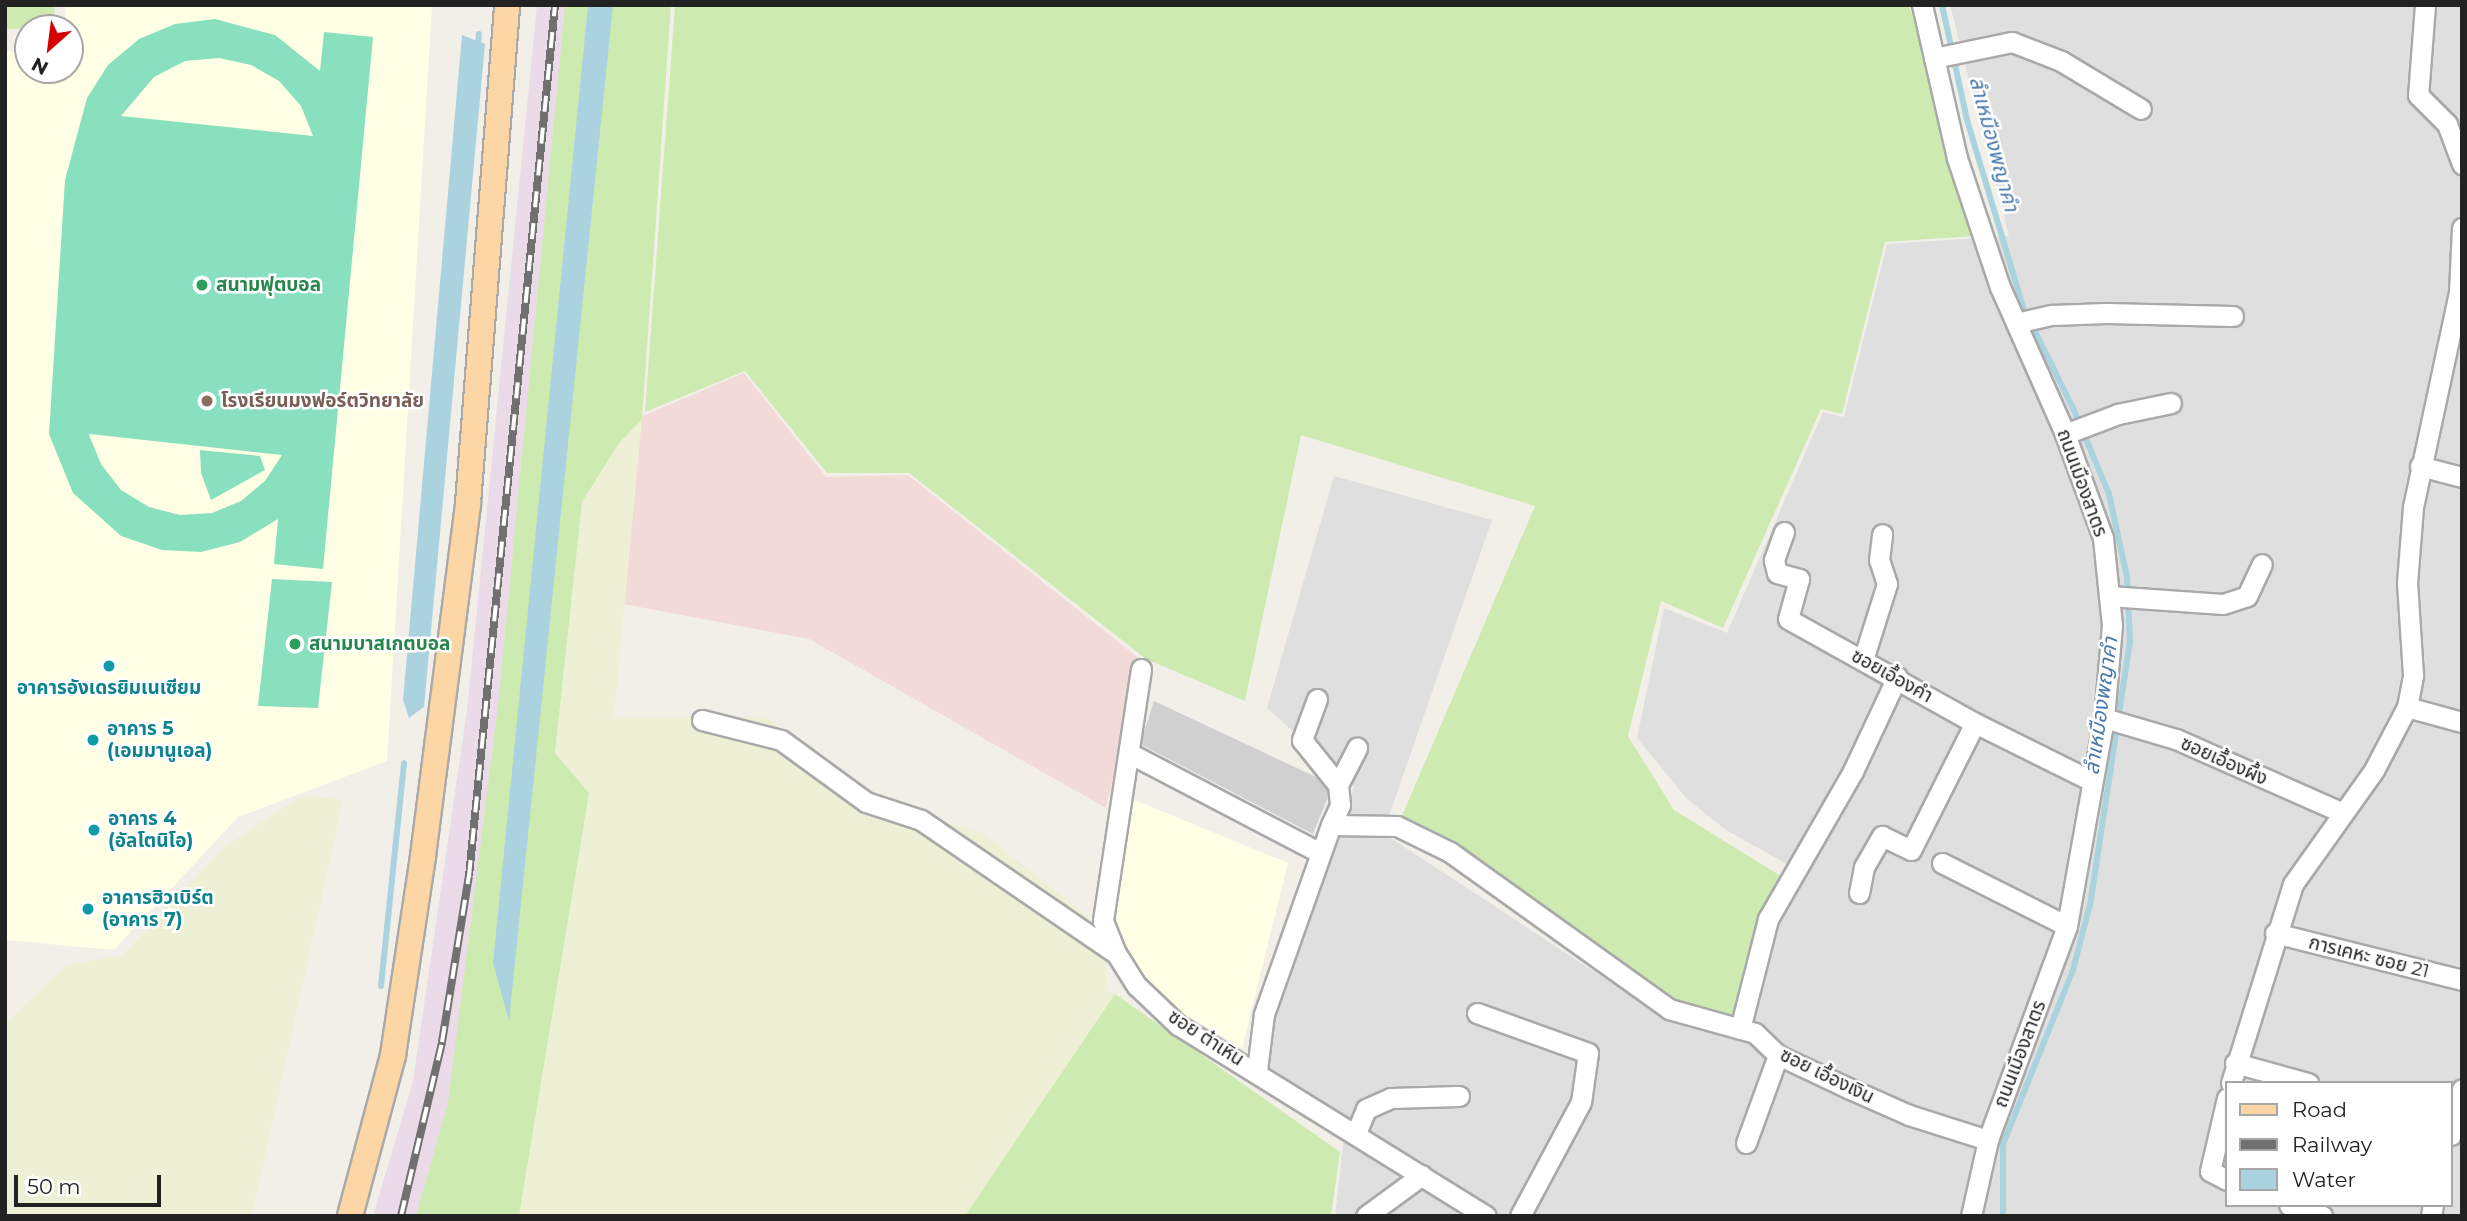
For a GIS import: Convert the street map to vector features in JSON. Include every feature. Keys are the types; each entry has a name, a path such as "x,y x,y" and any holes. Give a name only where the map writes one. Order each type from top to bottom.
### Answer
{"main road":[{"path":"350,1216 393,1055 424,843 468,503 507,5"}],"street":[{"name":"ถนนเมืองสาตร","path":"1922,5 1942,57 1957,158 2028,321 2069,432 2103,538 2115,596 2112,625 2117,721 2092,782 2067,926 1988,1140 1971,1215"},
{"path":"2425,5 2418,95 2446,124 2462,164"},
{"path":"1942,57 1982,46 2012,42 2037,51 2141,109"},
{"path":"2293,1081 2233,1073 2275,933 2293,884 2386,750 2407,707 2413,675 2407,583 2420,466 2459,293 2462,228"},
{"path":"2028,321 2106,313 2233,316"},
{"path":"2069,432 2171,403"},
{"path":"2420,466 2462,477"},
{"name":"ซอยเอื้องคำ","path":"1784,532 1774,560 1777,573 1799,579 1788,619 1897,677 1975,723 2092,782"},
{"path":"1863,660 1887,584 1879,560 1882,534"},
{"path":"2115,596 2144,596 2222,604 2247,596 2262,564"},
{"name":"ซอย ต๋าเหิน","path":"1142,669 1103,921 1116,953 1136,986 1178,1025 1257,1070 1486,1216"},
{"path":"1740,1029 1768,919 1853,771 1897,677"},
{"path":"1317,699 1302,740 1338,785"},
{"path":"2407,707 2462,722"},
{"path":"702,720 781,740 866,802 921,820 1116,953"},
{"name":"ซอยเอื้องผื้ง","path":"2117,721 2341,812"},
{"path":"1859,893 1864,867 1882,836 1911,850 1975,723"},
{"path":"1257,1070 1264,1014 1318,852 1339,805 1338,785 1357,748"},
{"path":"1129,753 1318,852"},
{"name":"ซอย เอื้องเงิน","path":"1331,825 1398,825 1450,852 1669,1009 1740,1029 1769,1042 1778,1055 1909,1115 1988,1140"},
{"path":"1942,863 2067,926"},
{"name":"การเคหะ ซอย 21","path":"2275,933 2462,980"},
{"path":"1477,1013 1588,1053 1581,1102 1520,1216"},
{"path":"1746,1143 1778,1055"},
{"path":"2455,1125 2462,1089"},
{"path":"1356,1133 1366,1109 1391,1098 1459,1096"},
{"path":"2226,1102 2210,1171 2226,1179"},
{"path":"1366,1216 1422,1175"},
{"path":"2295,1207 2322,1216"},
{"path":"1971,1215 1981,1216"}],"shaded area":[{"name":"โรงเรียนมงฟอร์ตวิทยาลัย","path":"65,5 432,5 387,761 238,817 114,950 5,940 5,51 14,52 14,84 84,84 84,14 66,14"},
{"path":"537,5 574,5 463,1061 423,1216 373,1216 413,1081 467,710"},
{"path":"1950,5 2462,5 2462,1216 1500,1216 1266,1065 1271,1014 1325,853 1354,787 1267,708 1334,476 1492,520 1383,833 1668,1020 1746,1036 1768,940 1799,871 1726,830 1687,799 1637,738 1664,608 1727,633 1823,412 1844,417 1887,244 2009,236"},
{"path":"744,373 826,477 908,475 1141,660 1106,808 809,639 607,601 626,423"},
{"path":"642,419 614,717 766,717 877,799 984,834 1103,929 1108,990 1115,994 965,1216 519,1216 589,793 555,753 582,501 619,443"},
{"path":"1154,701 1333,785 1313,834 1140,744"},
{"path":"302,795 343,800 252,1216 5,1216 5,1024 66,965 123,955 224,847"},
{"path":"1132,799 1288,863 1242,1048 1162,1001 1107,926"},
{"path":"1344,1137 1469,1216 1335,1216"}],"green space":[{"path":"5,5 55,5 54,14 14,14 14,29 5,29"},
{"path":"565,5 671,5 642,419 619,443 582,502 555,753 589,793 519,1216 416,1216 448,1103 499,697"},
{"path":"675,5 1909,5 1974,236 1885,242 1842,414 1821,409 1723,628 1661,601 1628,736 1674,810 1781,876 1753,936 1734,1020 1670,1002 1401,818 1535,506 1301,435 1245,701 1146,659 909,473 827,473 745,371 645,412"},
{"path":"215,19 275,35 320,71 324,32 373,37 323,569 274,564 278,519 240,542 201,552 162,550 121,536 73,493 49,434 65,180 87,98 108,65 139,39 175,24","holes":["219,58 251,65 279,81 301,106 313,136 121,116 154,77 185,61","90,434 282,455 265,481 241,501 212,513 180,515 149,507 121,490 101,464"]},
{"path":"200,450 260,456 265,470 211,500 201,473"},
{"name":"สนามบาสเกตบอล","path":"272,579 332,582 318,708 258,706"},
{"path":"1115,994 1340,1152 1331,1216 965,1216"}],"water":[{"path":"588,5 613,5 509,1021 493,963"},
{"path":"462,35 485,44 424,707 409,718 403,700"}],"waterway":[{"name":"ลำเหมืองพญาคำ","path":"1942,5 1967,120 2023,307 2073,408 2109,494 2127,577 2130,641 2090,904 2073,970 2003,1144 2003,1216"},
{"path":"478,47 479,34"},
{"path":"381,986 404,763"}],"railway":[{"path":"401,1216 442,1042 469,876 555,5"}],"place":[{"name":"สนามฟุตบอล","path":"202,285"},
{"name":"โรงเรียนมงฟอร์ตวิทยาลัย","path":"207,401"},
{"name":"สนามบาสเกตบอล","path":"295,644"},
{"name":"อาคารอังเดรยิมเนเซียม","path":"109,666"},
{"name":"อาคาร 5 (เอมมานูเอล)","path":"93,740"},
{"name":"อาคาร 4 (อัลโตนิโอ)","path":"94,830"},
{"name":"อาคารฮิวเบิร์ต (อาคาร 7)","path":"88,909"}]}
